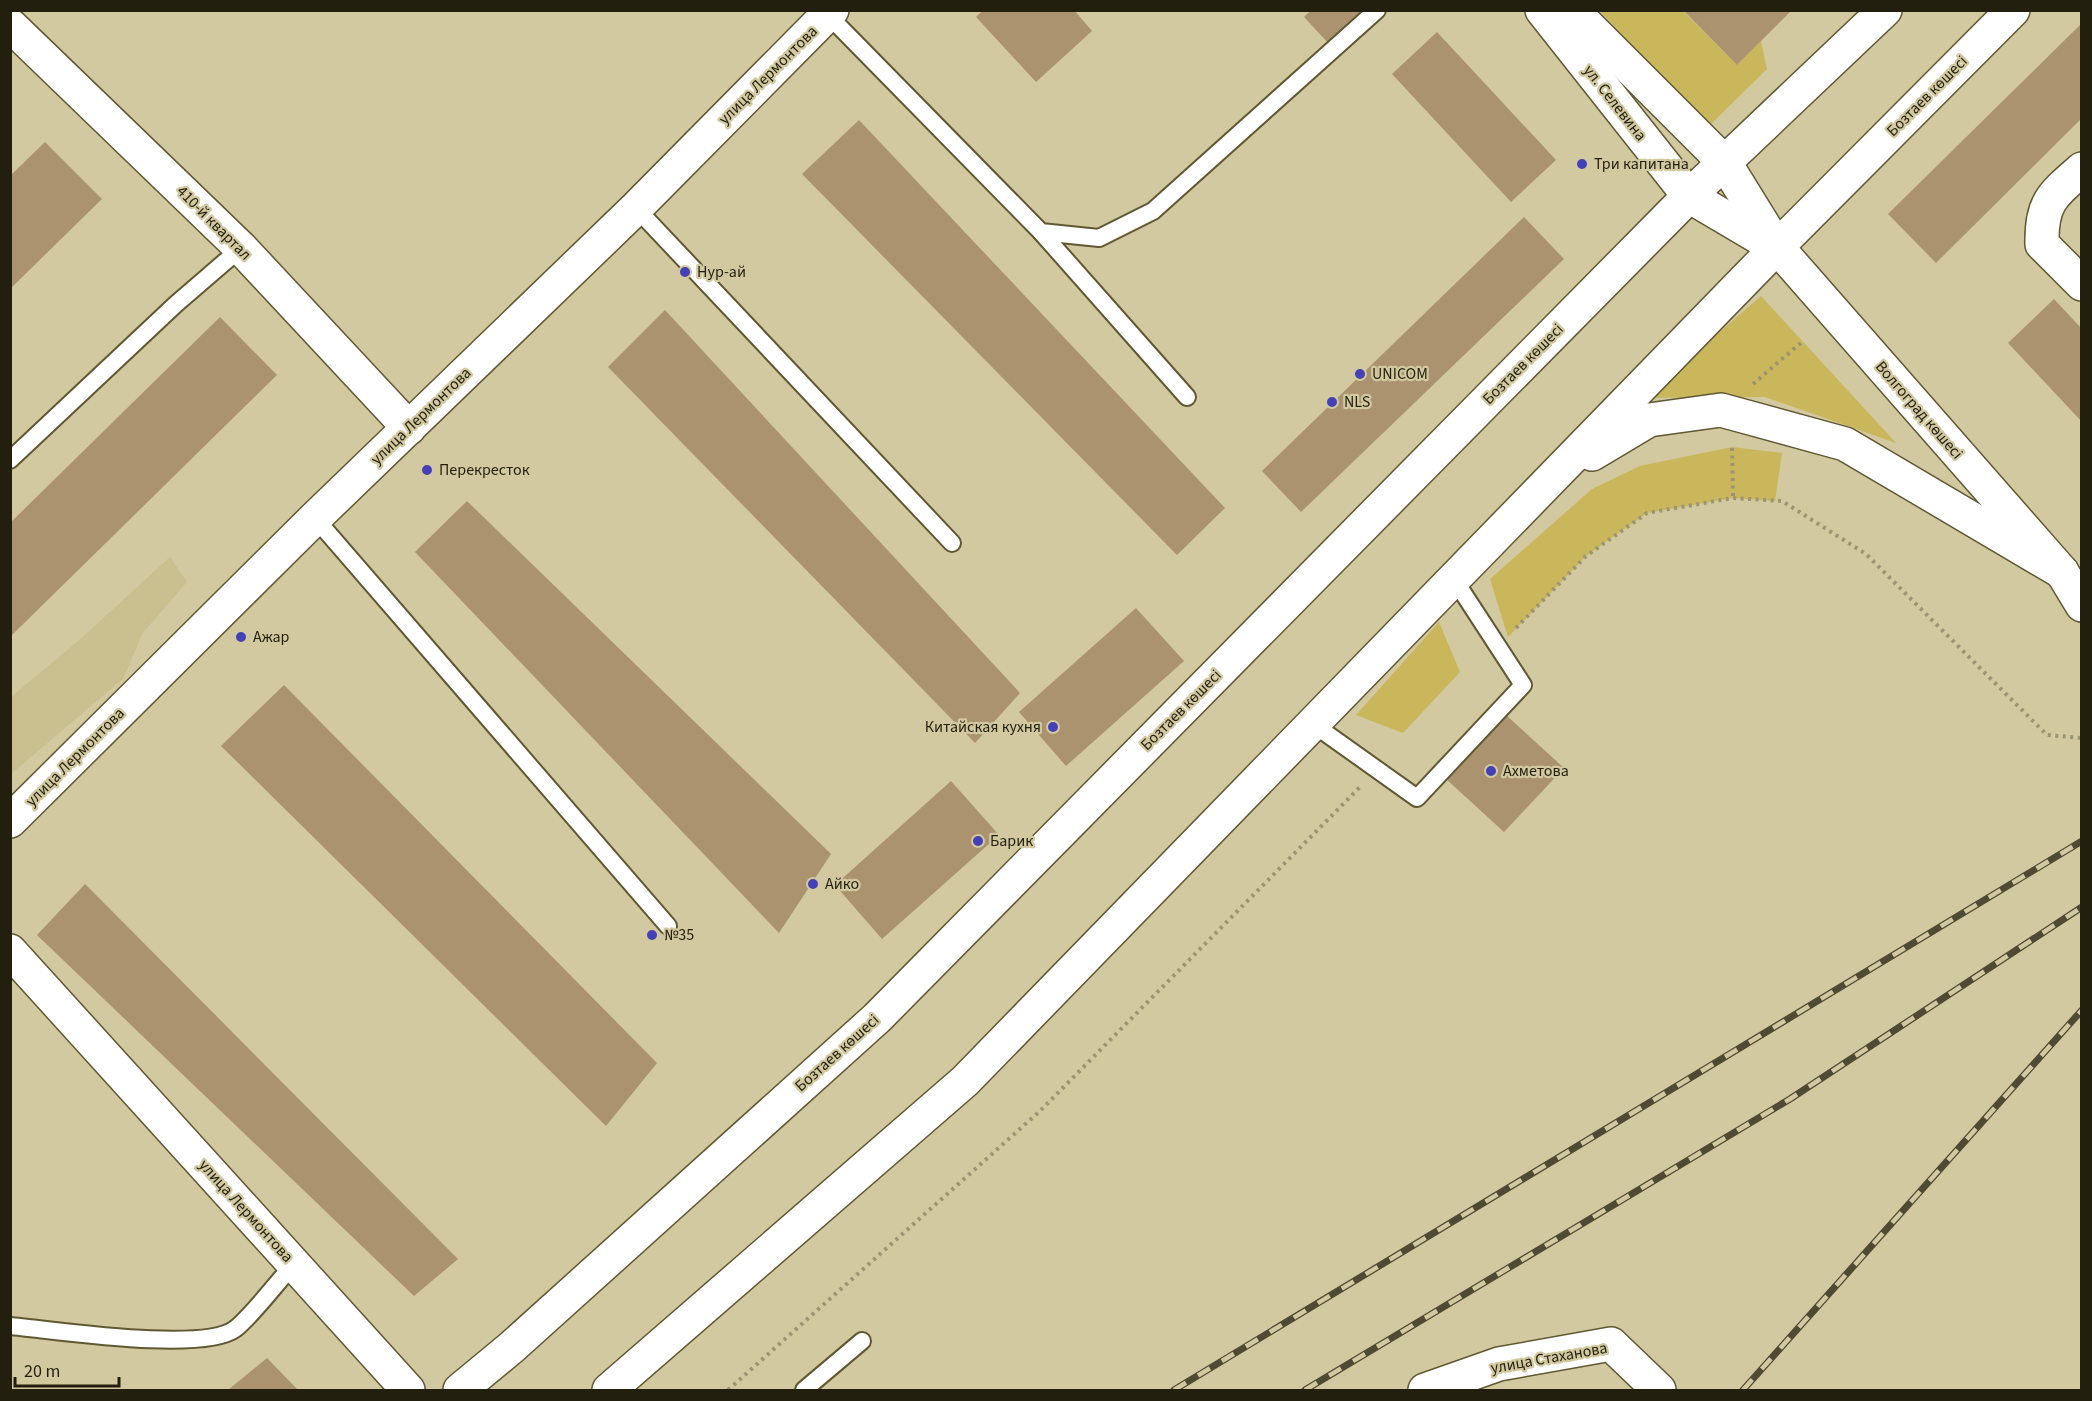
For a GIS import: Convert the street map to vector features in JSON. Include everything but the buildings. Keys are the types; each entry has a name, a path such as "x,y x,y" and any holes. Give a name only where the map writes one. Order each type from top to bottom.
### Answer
{"main road":[{"name":"ул. Селевина","path":"1542,10 1689,196"},
{"name":"ул. Селевина","path":"1572,10 1725,163 1777,247"},
{"name":"Бозтаев көшесі","path":"460,1390 512,1347 877,1018 1689,196 1885,10"},
{"name":"Бозтаев көшесі","path":"609,1390 965,1081 1777,247 2013,10"},
{"name":"улица Лермонтова","path":"10,821 315,518 636,208 830,13"},
{"name":"410-й квартал","path":"10,25 241,248 409,428"},
{"path":"2082,169 2055,193 2041,217 2042,244 2082,284"},
{"path":"1689,196 1777,247"},
{"name":"Волгоград көшесі","path":"1777,247 2072,576 2082,605"},
{"path":"1552,479 1649,420 1721,410 1845,444 2072,576"},
{"name":"улица Лермонтова","path":"10,951 408,1390"},
{"name":"улица Стаханова","path":"1425,1390 1502,1377 1611,1344 1659,1390"}],"lane":[{"path":"1041,232 1099,238 1153,211 1377,10"},
{"path":"830,13 1041,232 1187,397"},
{"path":"636,208 952,543"},
{"path":"10,460 176,304 241,248"},
{"path":"315,518 668,926"},
{"path":"1313,724 1417,798 1523,685 1454,579"},
{"path":"10,1326 185,1340 217,1337 235,1329 294,1264"},
{"path":"804,1390 862,1341"}],"path":[{"path":"1746,390 1803,341"},
{"path":"1732,447 1732,498"},
{"path":"1498,647 1586,556 1647,513 1732,498 1782,501 1866,554 2047,735 2082,738"},
{"path":"728,1390 1039,1112 1377,770"}],"shaded area":[{"path":"1600,11 1683,11 1737,65 1761,41 1767,69 1708,127"},
{"path":"1761,296 1896,443 1765,397 1644,398"},
{"path":"1732,447 1782,453 1775,501 1733,498 1647,513 1586,556 1508,637 1490,579 1592,489 1640,466"},
{"path":"170,557 187,582 142,634 124,678 11,774 11,697 77,642"},
{"path":"1439,622 1460,672 1403,733 1356,715"}],"railway":[{"path":"1174,1390 2082,841"},
{"path":"1305,1390 1790,1099 2082,907"},
{"path":"1743,1390 2082,1010"}],"place":[{"name":"Три капитана","path":"1582,164"},
{"name":"Нур-ай","path":"685,272"},
{"name":"UNICOM","path":"1360,374"},
{"name":"NLS","path":"1332,402"},
{"name":"Перекресток","path":"427,470"},
{"name":"Ажар","path":"241,637"},
{"name":"Китайская кухня","path":"1053,727"},
{"name":"Ахметова","path":"1491,771"},
{"name":"Барик","path":"978,841"},
{"name":"Айко","path":"813,884"},
{"name":"№35","path":"652,935"}]}
